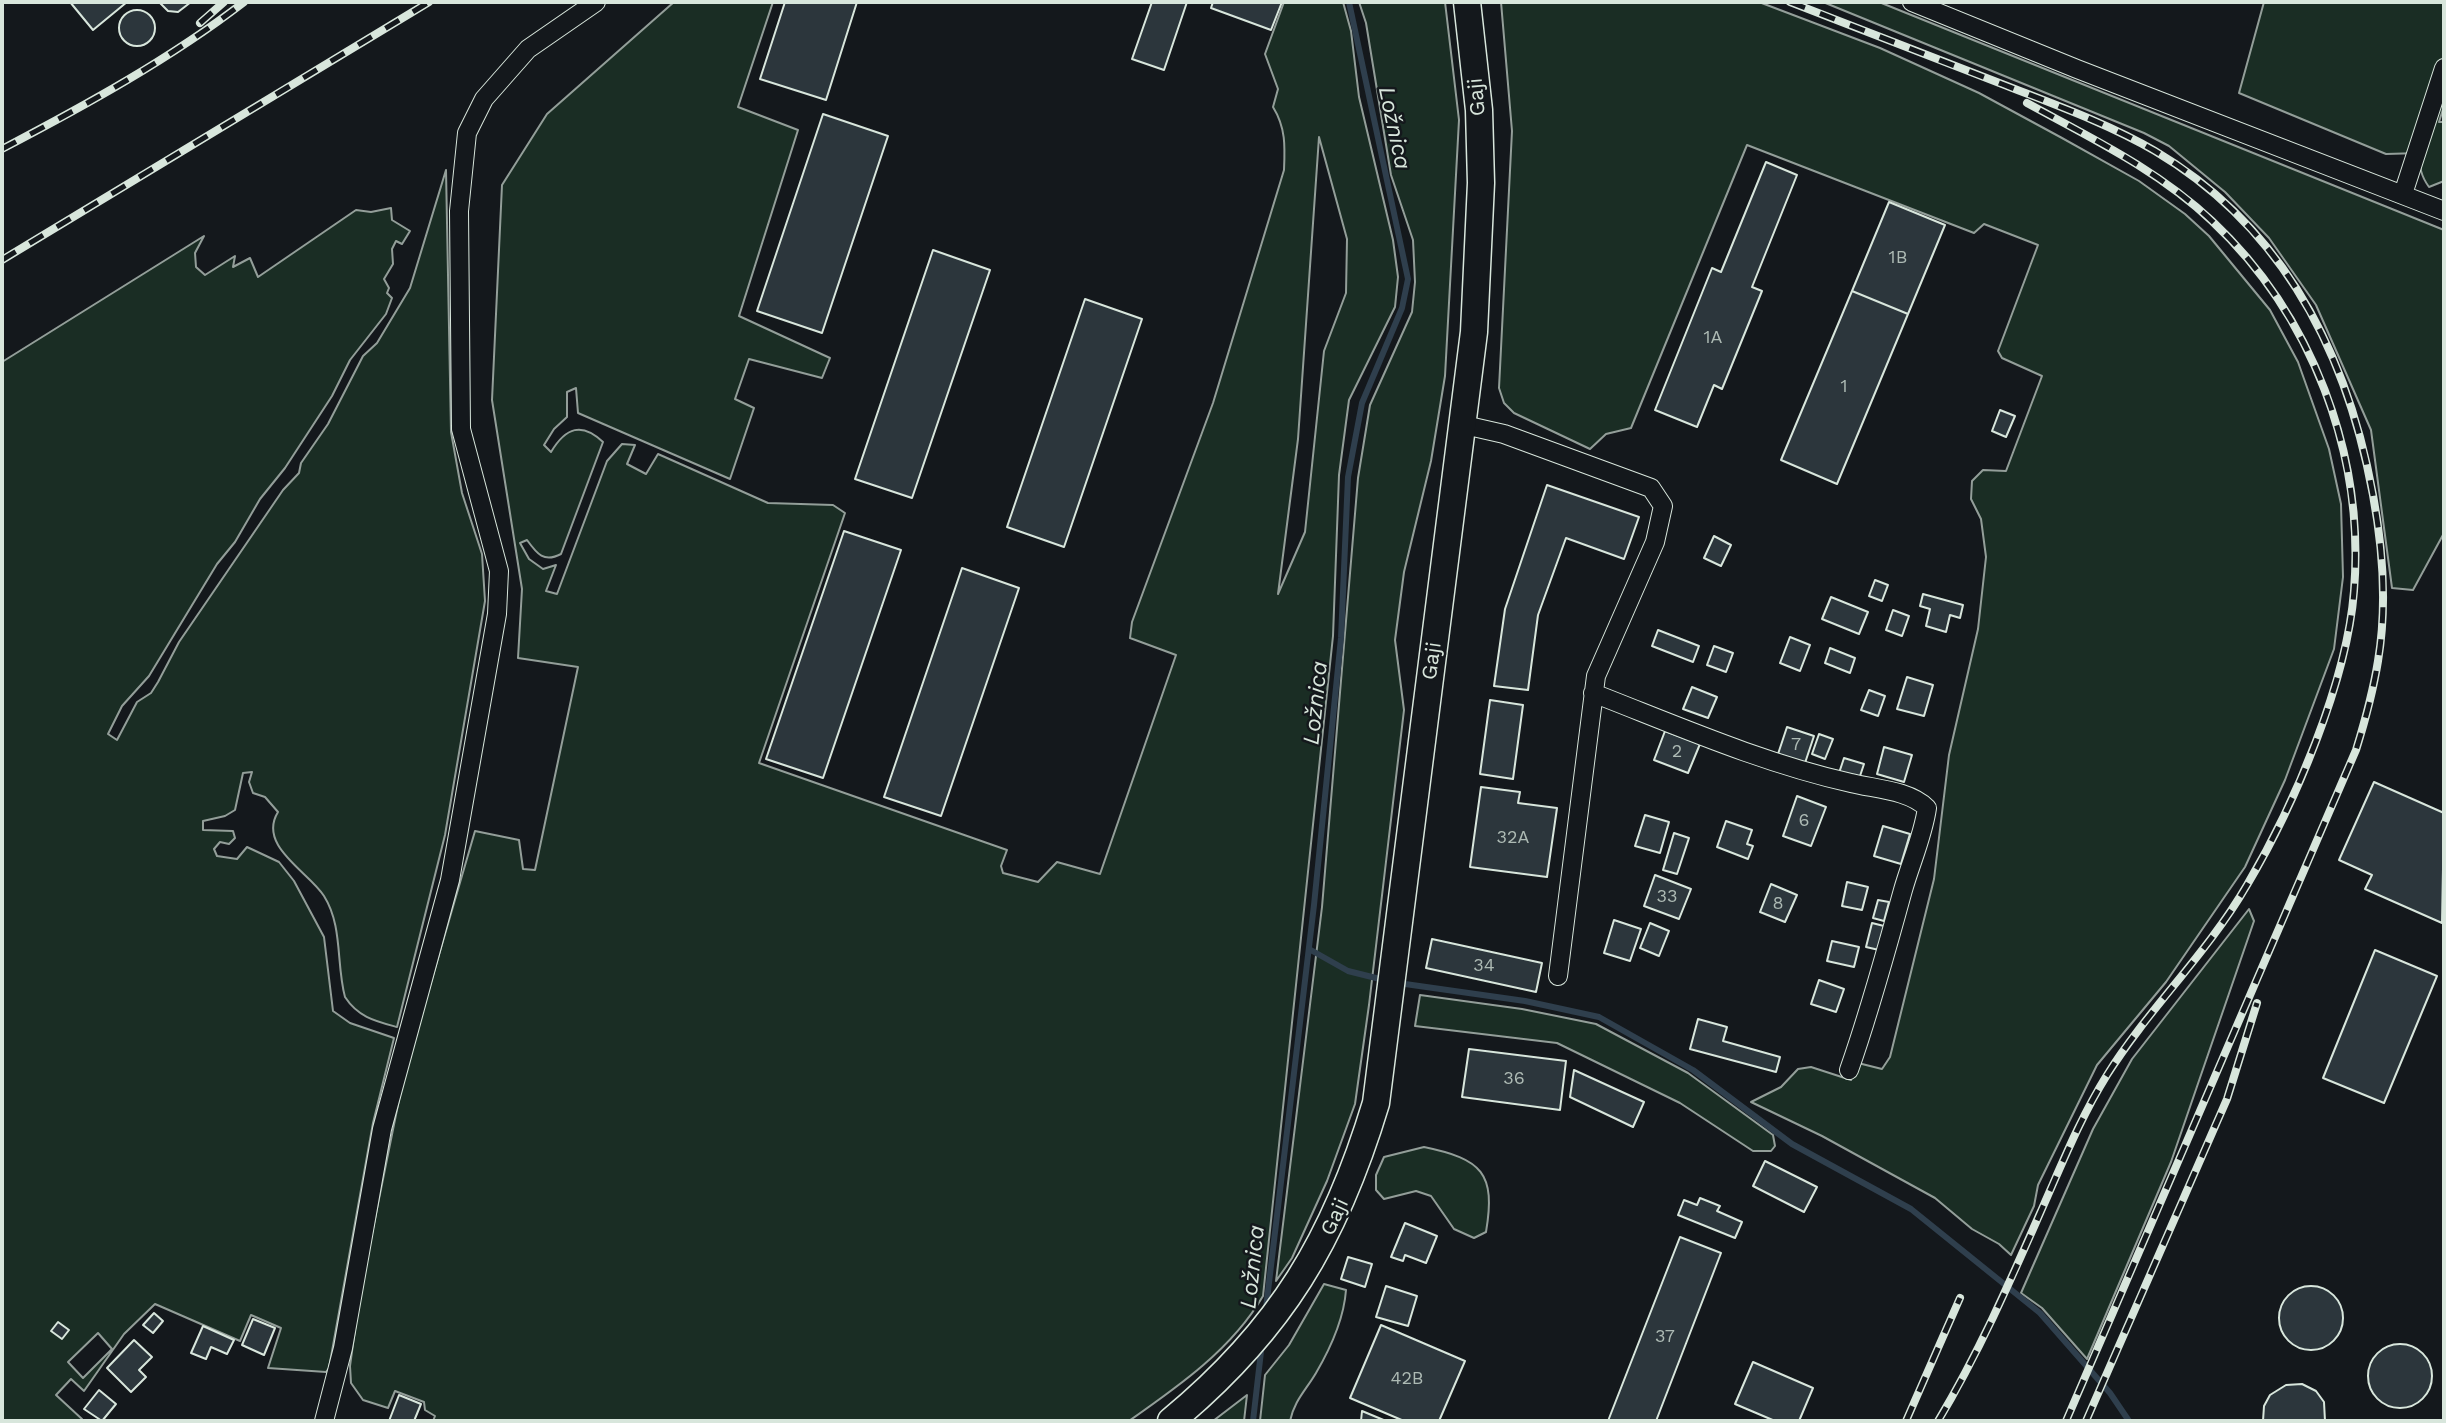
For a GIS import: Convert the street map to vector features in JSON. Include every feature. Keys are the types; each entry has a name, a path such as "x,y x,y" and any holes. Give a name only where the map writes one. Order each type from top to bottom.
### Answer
{"street":[{"path":"324,1421 343,1348 382,1129 450,880 497,614 499,571 461,429 459,211 467,133 484,99 528,49 596,2"},
{"name":"Gaji","path":"1171,1421 1231,1366 1287,1299 1324,1241 1361,1152 1376,1103 1474,332 1481,183 1479,110 1467,2"},
{"path":"1912,2 2089,74 2444,211"},
{"path":"2403,194 2444,68"},
{"path":"1461,424 1504,434 1651,488 1663,506 1655,542 1596,676 1558,976"},
{"path":"1593,693 1729,746 1823,777 1907,796 1927,808 1924,828 1849,1070"}],"green space":[{"path":"674,2 773,2 738,107 798,130 739,316 830,358 822,378 749,359 735,399 754,408 730,479 578,413 576,388 567,392 567,417 554,429 544,445 551,452 562,437 575,430 588,432 603,442 561,554 550,558 541,556 527,540 520,543 529,559 543,569 556,565 546,591 557,594 607,461 622,444 635,445 627,464 646,474 658,454 768,503 833,505 845,513 759,763 1007,850 1001,866 1003,873 1038,882 1057,862 1100,874 1176,655 1130,638 1132,622 1213,403 1284,170 1282,130 1273,107 1278,89 1265,54 1284,2 1343,2 1351,31 1359,97 1393,240 1398,277 1395,307 1349,400 1339,475 1333,636 1263,1296 1220,1350 1185,1380 1129,1421 433,1421 435,1416 425,1410 424,1402 395,1391 388,1408 363,1400 351,1383 350,1366 360,1293 404,1075 475,831 519,840 523,869 535,870 578,667 518,658 522,589 492,400 502,185 547,114","holes":["1319,137 1347,239 1346,293 1324,351 1305,532 1278,594 1298,439"]},
{"path":"1359,2 1445,2 1459,120 1445,376 1431,461 1404,572 1395,640 1404,710 1355,1104 1327,1181 1292,1258 1276,1281 1322,907 1358,478 1370,405 1412,312 1415,282 1413,240 1391,175 1366,23"},
{"path":"1501,2 1759,2 1880,48 1979,93 2062,138 2139,181 2185,214 2209,236 2270,310 2298,362 2329,449 2341,504 2343,577 2334,649 2285,780 2245,867 2166,982 2097,1065 2038,1185 2034,1206 2011,1255 1999,1244 1972,1229 1935,1198 1822,1136 1751,1102 1781,1087 1798,1069 1811,1067 1851,1080 1858,1063 1882,1069 1890,1057 1934,879 1949,755 1978,629 1986,557 1981,519 1971,499 1972,481 1983,470 2006,471 2042,376 2002,358 1998,351 2038,245 1984,224 1974,233 1747,145 1631,428 1606,434 1590,449 1514,413 1504,403 1499,388 1512,131"},
{"path":"1823,2 1879,2 2444,230 2444,533 2413,590 2392,588 2371,430 2316,305 2269,238 2225,192 2169,146 2144,133"},
{"path":"2264,2 2444,2 2444,106 2439,122 2444,122 2444,181 2429,187 2421,171 2420,153 2386,154 2239,93"},
{"path":"446,170 451,432 462,493 482,554 485,601 445,835 397,1027 361,1014 345,997 337,932 330,908 317,887 279,847 273,824 278,812 265,797 253,793 249,782 252,772 243,773 235,810 225,816 203,821 203,830 233,831 235,838 229,844 220,842 214,849 217,856 237,859 247,847 279,862 294,881 324,937 333,1011 350,1023 394,1038 373,1123 329,1368 326,1372 268,1368 281,1328 251,1315 240,1341 155,1304 124,1334 84,1391 71,1379 56,1395 82,1419 81,1421 2,1421 2,362 204,236 195,253 196,267 205,275 235,256 233,267 250,258 258,277 356,210 371,212 391,208 392,220 410,231 402,244 396,241 392,249 393,264 384,279 389,288 387,293 392,298 386,314 350,360 332,396 285,468 260,499 235,542 217,564 149,676 122,706 108,734 117,740 137,702 151,693 179,642 283,490 299,473 301,463 328,424 363,356 377,343 410,288","holes":["98,1333 112,1349 83,1378 68,1362"]},
{"path":"2249,909 2254,921 2171,1162 2087,1359 2042,1308 2021,1293 2093,1129 2132,1059"},
{"path":"1420,995 1522,1009 1596,1024 1688,1073 1773,1135 1775,1146 1771,1151 1753,1151 1680,1103 1557,1043 1415,1026"},
{"path":"1424,1147 1460,1157 1480,1172 1486,1182 1489,1196 1486,1232 1474,1238 1454,1229 1431,1196 1416,1191 1384,1199 1376,1190 1376,1175 1384,1157"},
{"path":"1324,1284 1346,1290 1331,1344 1297,1402 1290,1421 1260,1421 1265,1375 1289,1345"},
{"path":"1247,1395 1244,1421 1213,1421"}],"building":[{"path":"70,2 127,2 93,30"},
{"path":"159,2 191,2 178,12 168,11"},
{"path":"785,2 857,2 826,100 760,79"},
{"path":"1152,2 1187,2 1164,70 1132,59"},
{"path":"1213,2 1282,2 1271,30 1211,8"},
{"path":"137,10 150,15 155,28 150,41 137,46 124,41 119,28 124,15"},
{"path":"823,114 888,136 822,333 757,311"},
{"path":"1766,162 1797,175 1752,287 1762,291 1722,389 1714,385 1697,427 1655,410 1712,268 1721,272"},
{"path":"1889,202 1945,225 1908,314 1852,291"},
{"path":"933,250 990,270 912,498 855,479"},
{"path":"1852,291 1908,314 1837,484 1781,460"},
{"path":"1085,299 1142,319 1064,547 1007,527"},
{"path":"2000,410 2015,416 2006,437 1992,431"},
{"path":"1547,485 1639,517 1624,559 1566,538 1538,615 1528,690 1494,686 1505,609"},
{"path":"844,531 901,550 823,778 766,759"},
{"path":"1714,536 1731,545 1721,566 1704,558"},
{"path":"962,568 1019,588 941,816 884,797"},
{"path":"1875,580 1888,585 1882,601 1869,596"},
{"path":"1923,594 1963,605 1960,618 1950,615 1946,632 1926,626 1930,609 1920,606"},
{"path":"1831,597 1868,612 1859,634 1822,619"},
{"path":"1893,610 1909,616 1902,636 1886,630"},
{"path":"1658,630 1699,646 1693,662 1652,646"},
{"path":"1790,637 1810,645 1800,671 1780,663"},
{"path":"1714,646 1733,653 1726,672 1707,665"},
{"path":"1830,648 1855,658 1850,673 1825,663"},
{"path":"1907,677 1933,685 1924,716 1897,709"},
{"path":"1692,687 1717,697 1708,718 1683,709"},
{"path":"1869,690 1885,696 1878,716 1861,710"},
{"path":"1490,700 1523,705 1513,779 1480,774"},
{"path":"1787,727 1814,736 1805,763 1778,754"},
{"path":"1665,731 1700,744 1688,773 1654,760"},
{"path":"1819,734 1833,739 1825,759 1812,754"},
{"path":"1884,747 1912,755 1904,782 1877,774"},
{"path":"1844,758 1864,764 1859,779 1839,773"},
{"path":"2374,782 2444,813 2442,923 2365,889 2372,875 2339,860"},
{"path":"1481,787 1520,792 1518,803 1557,808 1547,877 1470,867"},
{"path":"1797,796 1826,807 1811,846 1783,836"},
{"path":"1645,815 1669,822 1660,853 1635,846"},
{"path":"1726,821 1752,830 1747,844 1753,846 1748,859 1717,847"},
{"path":"1883,826 1910,834 1901,864 1874,856"},
{"path":"1674,833 1689,838 1677,874 1663,870"},
{"path":"1655,875 1691,889 1679,919 1644,906"},
{"path":"1847,882 1868,887 1862,910 1842,906"},
{"path":"1771,884 1797,895 1785,922 1760,912"},
{"path":"1878,900 1889,902 1884,921 1873,918"},
{"path":"1614,920 1641,929 1630,961 1604,953"},
{"path":"1650,923 1669,931 1659,956 1640,948"},
{"path":"1872,923 1884,926 1879,950 1866,947"},
{"path":"1432,939 1542,963 1536,992 1426,968"},
{"path":"1832,941 1859,947 1854,967 1827,961"},
{"path":"2375,950 2437,976 2384,1103 2323,1078"},
{"path":"1819,980 1844,989 1836,1012 1811,1004"},
{"path":"1698,1019 1727,1027 1723,1041 1780,1057 1776,1072 1690,1049"},
{"path":"1469,1049 1566,1061 1560,1110 1462,1097"},
{"path":"1574,1070 1644,1102 1633,1127 1570,1097"},
{"path":"1765,1161 1817,1187 1804,1212 1753,1186"},
{"path":"1700,1198 1720,1206 1717,1211 1742,1222 1735,1238 1678,1215 1684,1200 1697,1205"},
{"path":"1405,1223 1437,1236 1426,1263 1405,1255 1403,1261 1391,1257"},
{"path":"1680,1237 1721,1253 1656,1421 1608,1421"},
{"path":"1348,1257 1372,1264 1365,1287 1341,1279"},
{"path":"1386,1286 1417,1296 1408,1326 1376,1317"},
{"path":"2311,1286 2329,1292 2337,1300 2343,1318 2337,1336 2329,1344 2311,1350 2293,1344 2285,1336 2279,1318 2285,1300 2293,1292"},
{"path":"154,1313 163,1321 153,1333 143,1325"},
{"path":"253,1319 275,1328 264,1355 242,1345"},
{"path":"58,1322 69,1330 62,1339 51,1331"},
{"path":"1381,1325 1465,1361 1439,1421 1404,1421 1350,1398"},
{"path":"203,1326 234,1340 227,1354 211,1347 206,1359 191,1353"},
{"path":"134,1340 152,1357 139,1370 146,1377 131,1392 107,1368"},
{"path":"2400,1344 2418,1350 2426,1358 2432,1376 2426,1394 2418,1402 2400,1408 2382,1402 2374,1394 2368,1376 2374,1358 2382,1350"},
{"path":"1753,1362 1813,1388 1799,1421 1775,1421 1735,1404"},
{"path":"2302,1384 2316,1391 2324,1402 2325,1421 2263,1421 2264,1406 2270,1395 2286,1385"},
{"path":"99,1390 116,1404 102,1421 84,1409"},
{"path":"399,1395 421,1404 414,1421 389,1421"},
{"path":"1362,1411 1386,1421 1361,1421"}],"waterway":[{"name":"Ložnica","path":"1266,1308 1314,905 1341,638 1348,477 1362,403 1402,308 1408,279 1349,2"},
{"path":"1309,949 1348,971 1384,980"},
{"path":"1398,983 1525,1001 1599,1017 1693,1070 1792,1144 1911,1209 2040,1313 2110,1393 2129,1421"},
{"name":"Ložnica","path":"1253,1421 1262,1343"}],"railway":[{"path":"200,23 224,2"},
{"path":"2,149 157,62 244,2"},
{"path":"2,260 429,2"},
{"path":"1790,2 2099,123 2155,151 2200,182 2239,217 2273,256 2302,298 2326,344 2346,392 2373,495 2381,557 2381,641 2374,684 2356,750 2066,1421"},
{"path":"1938,1421 1995,1313 2098,1090 2123,1050 2231,910 2283,819 2316,742 2329,703 2341,664 2354,591 2355,540 2351,489 2340,439 2325,390 2304,343 2278,299 2247,258 2191,203 2147,170 2027,103"},
{"path":"2086,1421 2227,1099 2257,1003"},
{"path":"1906,1421 1960,1298"}]}
